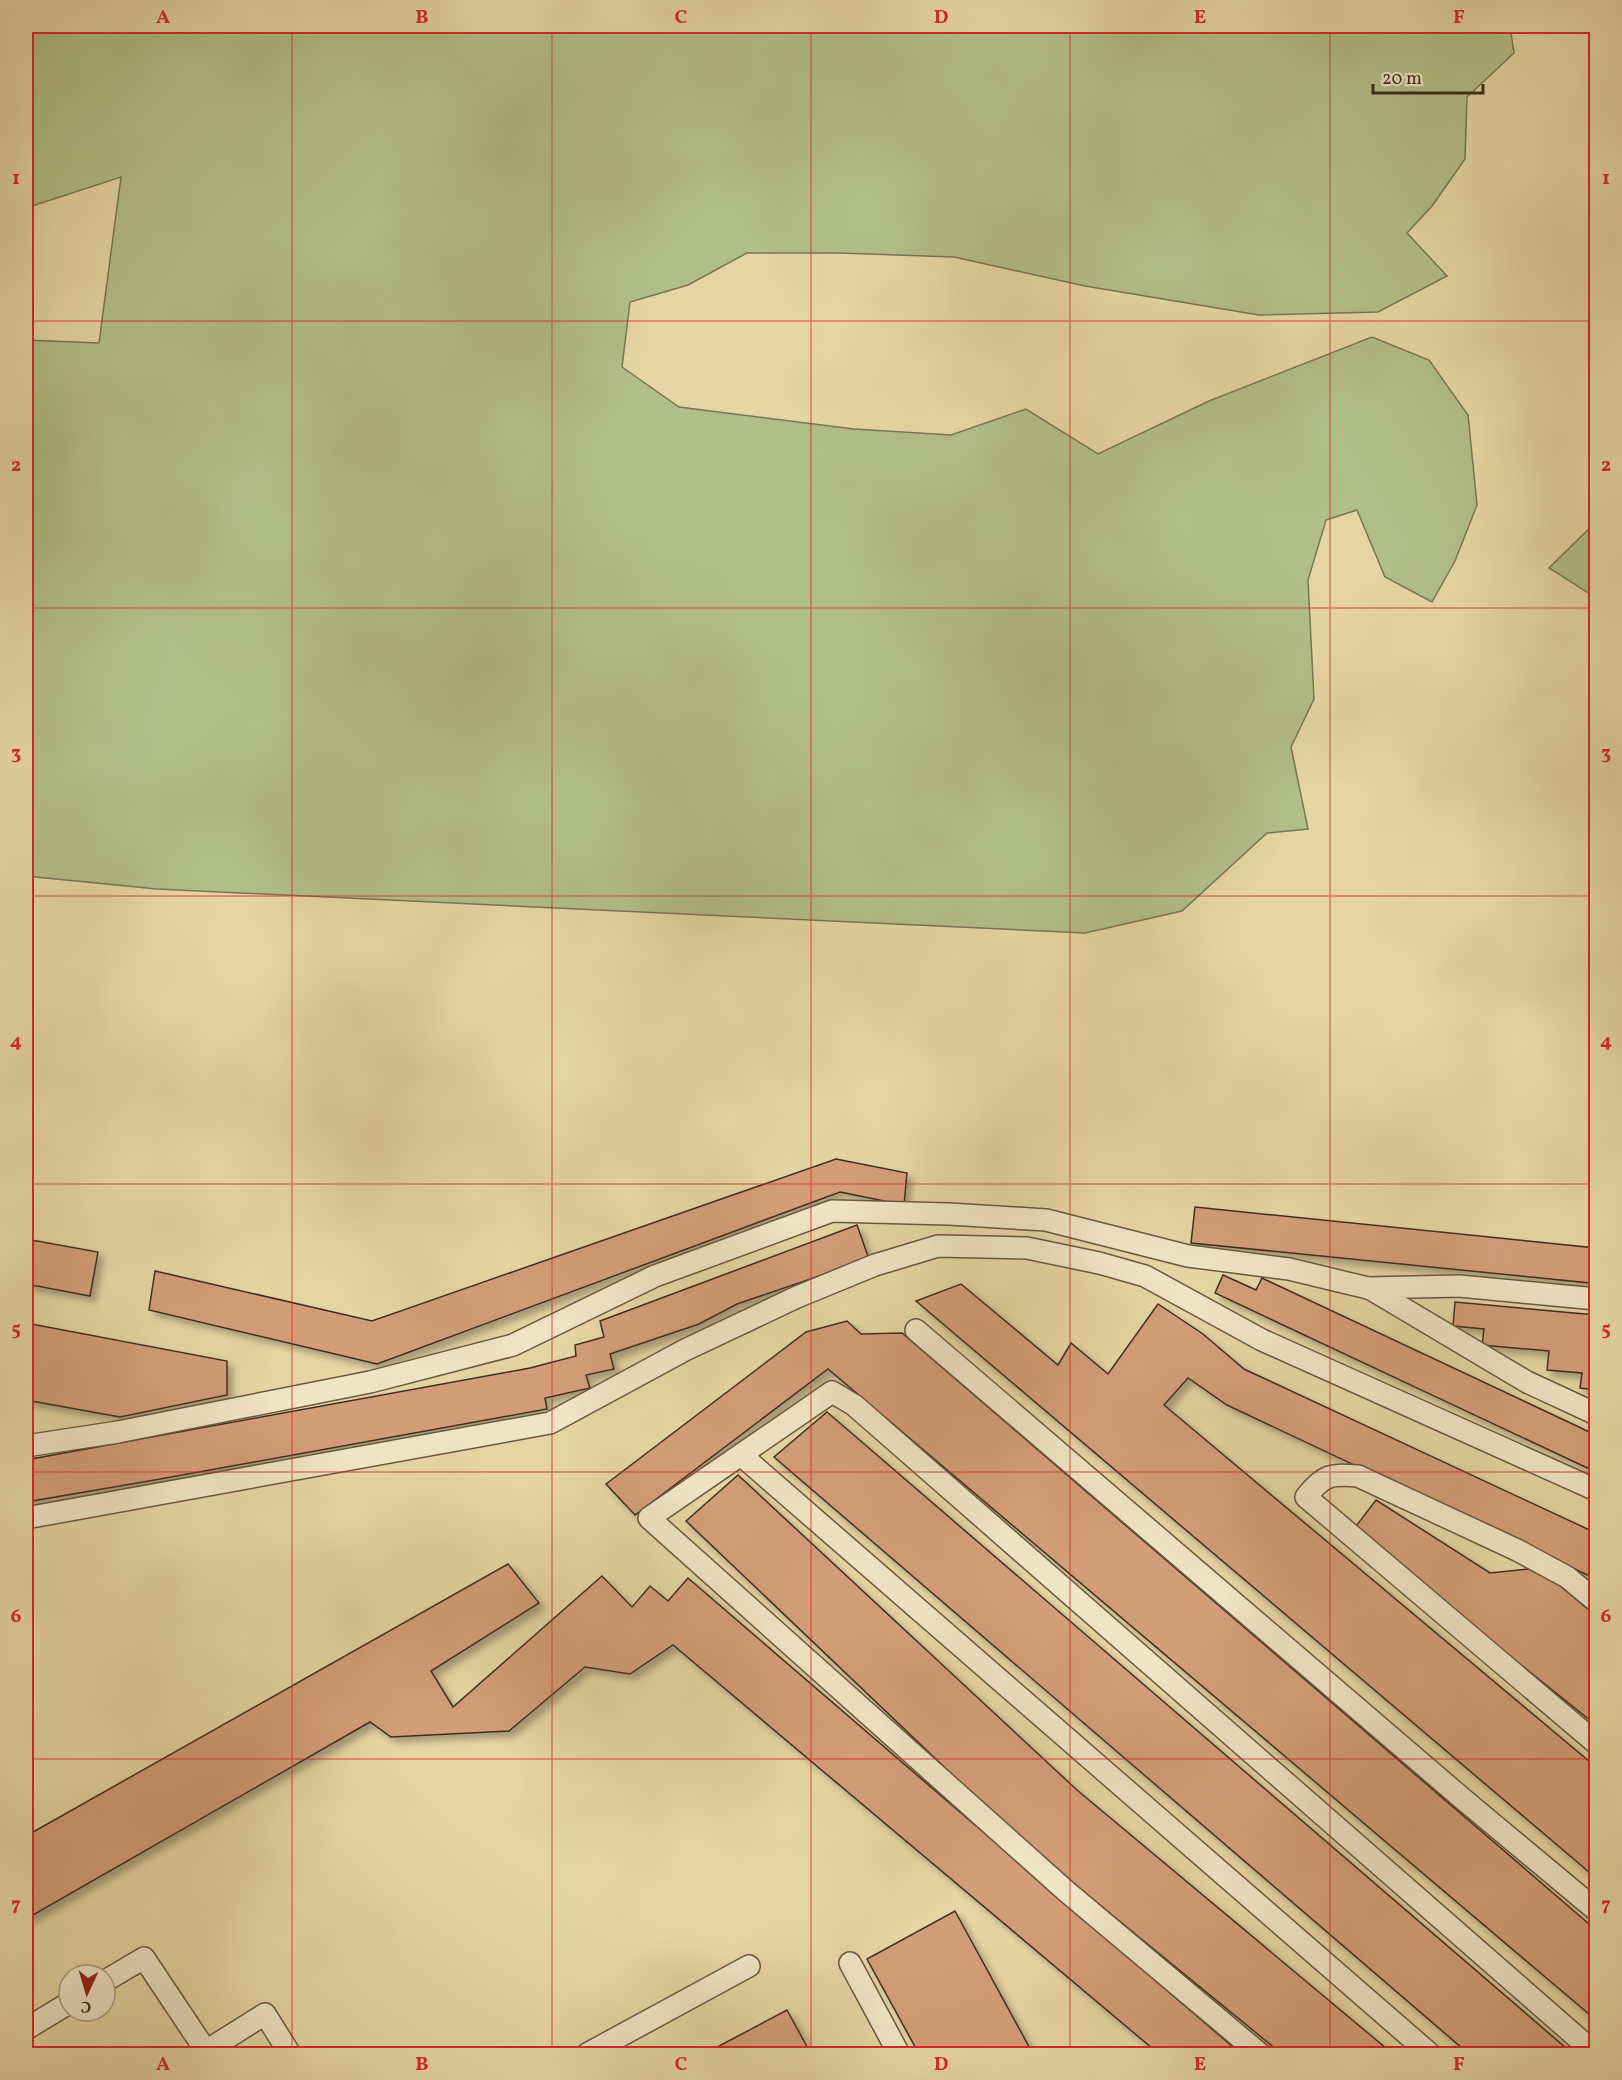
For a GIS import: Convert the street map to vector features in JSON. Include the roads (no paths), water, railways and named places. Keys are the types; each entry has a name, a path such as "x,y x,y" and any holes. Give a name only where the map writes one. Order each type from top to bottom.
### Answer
{"lane":[{"path":"26,1446 118,1432 370,1382 513,1345 655,1276 832,1211 949,1214 1046,1220 1188,1256 1289,1269 1368,1288 1459,1286 1596,1299"},
{"path":"26,1518 550,1423 685,1350 797,1297 875,1265 938,1246 1027,1248 1099,1263 1145,1276 1262,1340 1596,1490"},
{"path":"1368,1288 1527,1382 1596,1414"},
{"path":"916,1330 1462,1799 1596,1910"},
{"path":"1260,2055 1066,1891 649,1518 832,1392 854,1405 1596,2055"},
{"path":"1556,1395 1596,1400"},
{"path":"741,1455 1430,2055"},
{"path":"1596,1591 1517,1550 1358,1476 1334,1474 1316,1484 1306,1497 1596,1743"},
{"path":"1567,1577 1596,1601"},
{"path":"117,1975 144,1958 206,2051 265,2014 290,2055"},
{"path":"850,1963 899,2055"},
{"path":"587,2055 749,1966"},
{"path":"26,2029 57,2010"}]}
